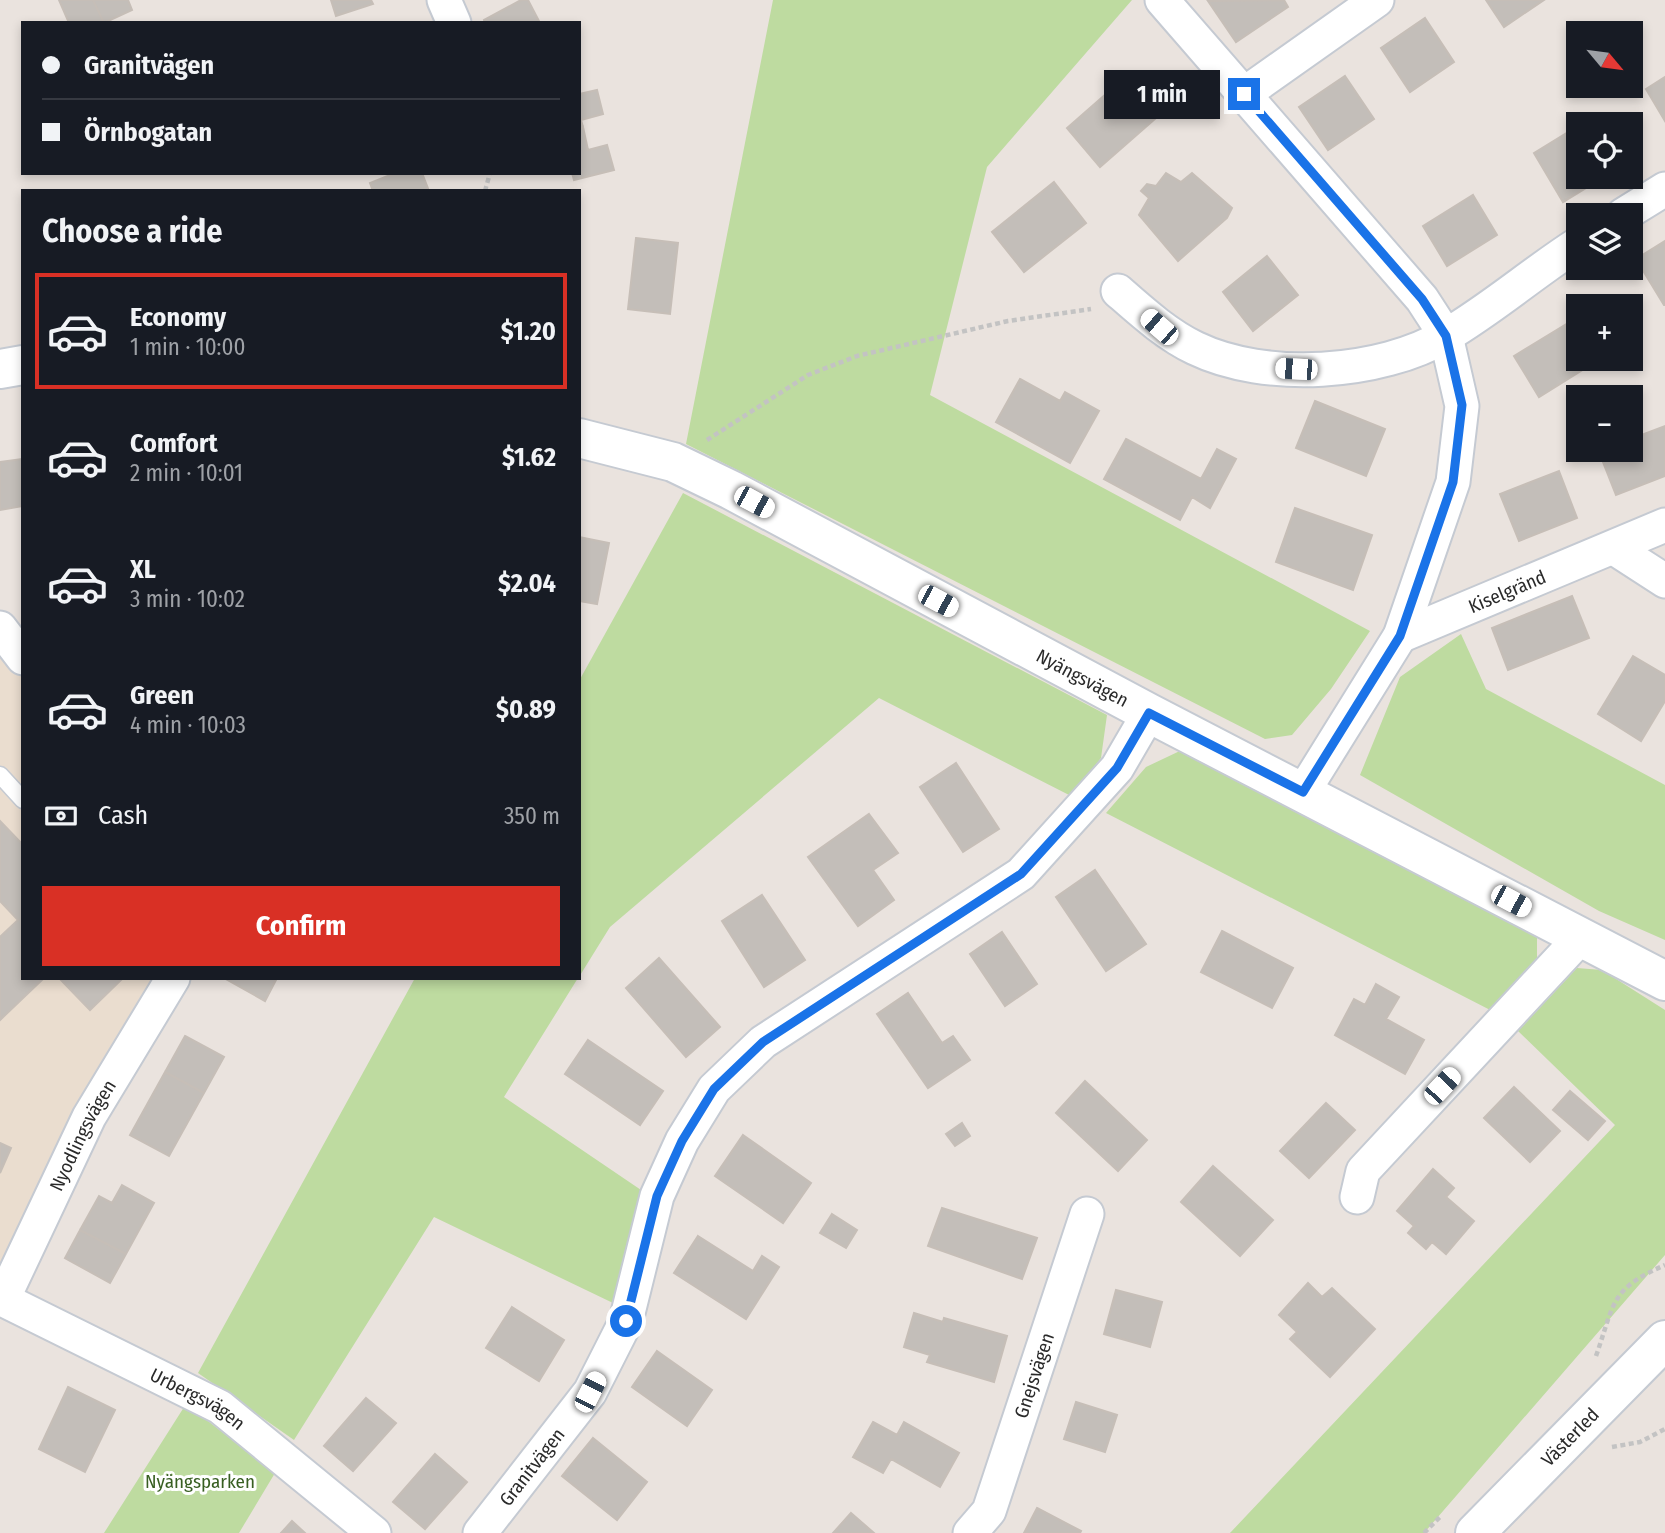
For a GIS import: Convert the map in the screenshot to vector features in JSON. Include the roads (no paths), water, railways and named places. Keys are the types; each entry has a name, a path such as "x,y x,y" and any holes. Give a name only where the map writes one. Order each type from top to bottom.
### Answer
{"street":[{"path":"444,0 453,21"},
{"path":"1162,0 1422,299 1446,336 1462,405 1453,482 1400,636 1303,792"},
{"path":"1244,94 1377,0"},
{"path":"1642,203 1665,189"},
{"path":"1118,291 1159,327 1196,348 1248,367 1320,371 1385,359 1446,336 1566,252"},
{"path":"0,369 21,365"},
{"name":"Nyängsvägen","path":"581,439 673,462 1665,981"},
{"name":"Kiselgränd","path":"1400,636 1665,525"},
{"path":"1614,548 1665,582"},
{"path":"0,628 21,655"},
{"name":"Granitvägen","path":"480,1533 590,1392 626,1321 657,1196 682,1141 714,1089 763,1042 1021,874 1117,768 1149,713"},
{"path":"1357,1197 1363,1171 1580,937"},
{"name":"Nyodlingsvägen","path":"2,1298 89,1117 172,980"},
{"name":"Gnejsvägen","path":"970,1533 989,1511 1087,1214"},
{"name":"Urbergsvägen","path":"2,1298 220,1407 374,1533"},
{"name":"Västerled","path":"1475,1533 1665,1340"}],"lane":[{"path":"0,775 21,798"}],"park label":[{"name":"Nyängsparken","path":"200,1481"}]}
